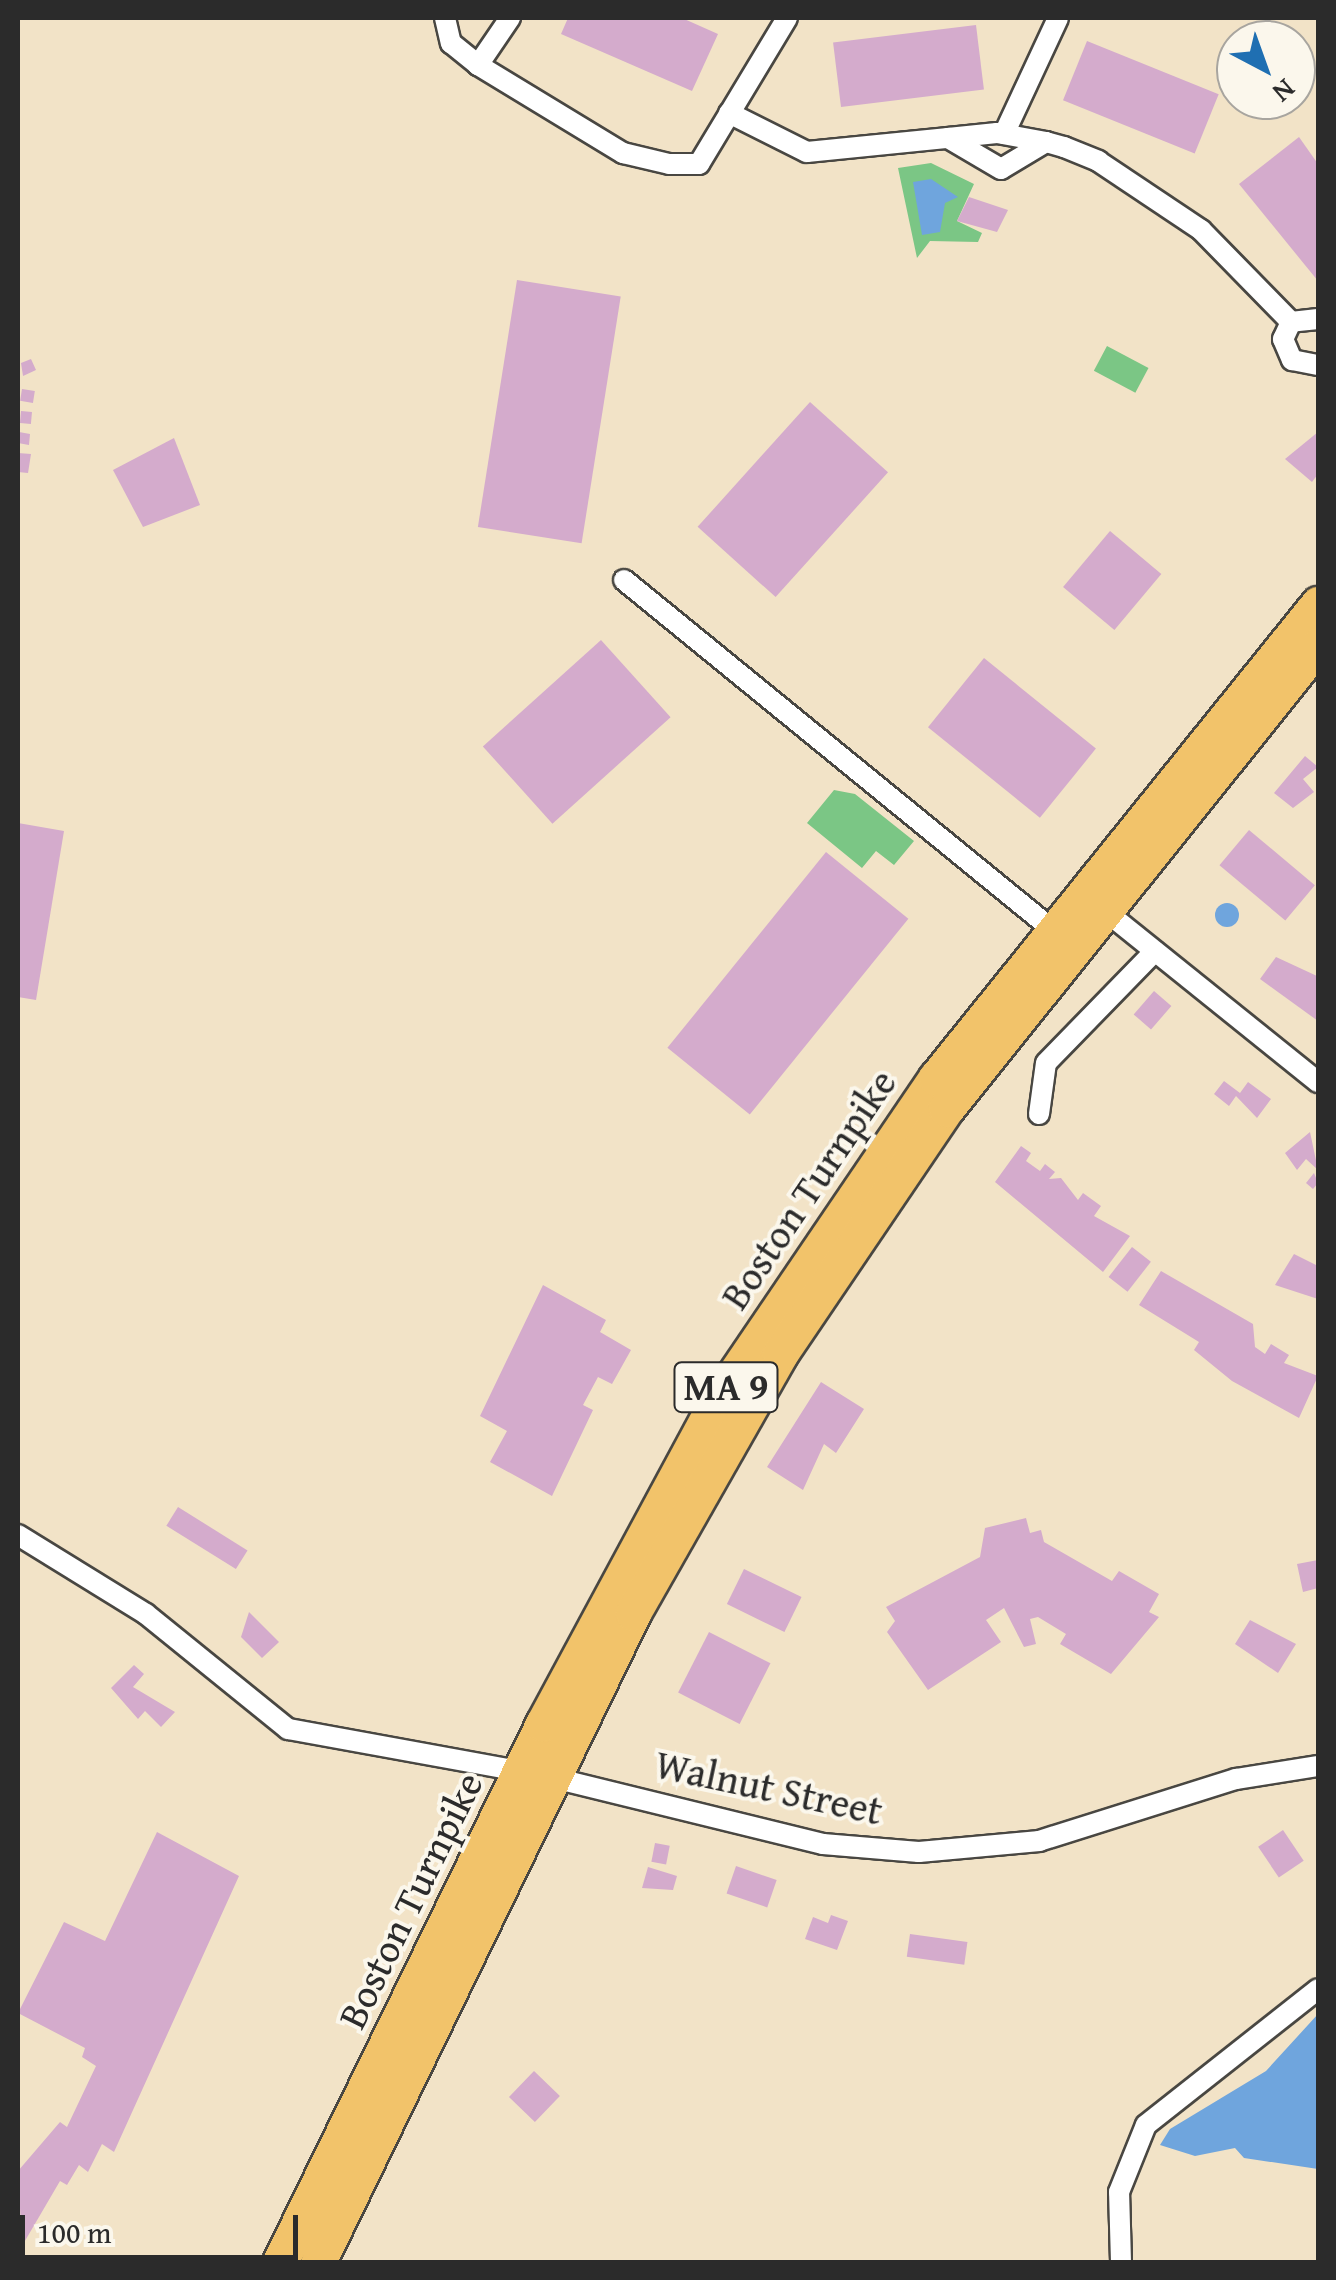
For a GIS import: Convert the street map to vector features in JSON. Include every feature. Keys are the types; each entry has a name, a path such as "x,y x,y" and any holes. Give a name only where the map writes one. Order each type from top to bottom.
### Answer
{"highway":[{"name":"Boston Turnpike","path":"318,2262 537,1774 719,1398 899,1128 1053,930 1318,604"},
{"name":"Boston Turnpike","path":"280,2262 537,1774 834,1268 1104,910 1318,644"}],"street":[{"path":"446,18 451,44 478,65 644,161 698,164 786,18"},
{"path":"478,65 510,18"},
{"path":"1004,134 1058,18"},
{"path":"729,113 806,152 1004,134 1046,142 1152,191 1292,322 1318,319"},
{"path":"948,138 1001,169 1046,142"},
{"path":"1292,322 1284,339 1292,360 1318,365"},
{"path":"624,580 1053,930"},
{"path":"1104,910 1318,1082"},
{"path":"1039,1114 1046,1063 1155,951"},
{"name":"Walnut Street","path":"18,1535 146,1614 288,1728 537,1774 824,1844 936,1852 1039,1841 1236,1778 1318,1766"},
{"path":"1121,2262 1119,2192 1146,2125 1318,1989"}],"green space":[{"path":"931,163 974,184 957,221 982,233 978,242 930,241 917,258 898,168"},
{"path":"1107,346 1148,368 1135,393 1094,371"},
{"path":"834,790 855,794 914,841 894,865 876,851 862,868 807,823"}],"water":[{"path":"931,179 958,197 945,203 940,232 922,235 913,182"},
{"path":"1227,903 1239,915 1227,927 1215,915"},
{"path":"1318,2014 1318,2169 1244,2158 1235,2148 1195,2156 1160,2145 1170,2129 1266,2071"}],"building":[{"path":"568,18 682,18 718,34 692,91 561,34"},
{"path":"976,25 984,90 841,107 833,43"},
{"path":"1087,41 1216,93 1195,154 1063,100"},
{"path":"1299,137 1318,164 1318,281 1239,184"},
{"path":"969,197 1008,210 997,232 957,221"},
{"path":"517,280 621,296 582,543 478,527"},
{"path":"31,359 36,370 23,376 21,363"},
{"path":"22,389 35,391 33,403 20,401"},
{"path":"810,402 888,472 776,597 698,527"},
{"path":"21,411 32,412 31,424 20,423"},
{"path":"19,432 30,434 29,445 18,443"},
{"path":"1318,432 1318,474 1312,482 1285,459"},
{"path":"174,438 200,505 143,527 113,470"},
{"path":"18,453 31,454 28,473 18,472"},
{"path":"1110,531 1161,574 1114,630 1063,587"},
{"path":"601,640 671,717 552,824 483,746"},
{"path":"984,658 1096,749 1040,818 928,727"},
{"path":"1305,756 1318,767 1303,779 1314,792 1293,808 1274,793"},
{"path":"18,823 64,831 36,1000 18,997"},
{"path":"1249,830 1315,885 1285,921 1219,865"},
{"path":"826,852 908,919 750,1115 667,1048"},
{"path":"1276,957 1317,976 1318,1021 1260,979"},
{"path":"1154,991 1171,1006 1151,1029 1134,1014"},
{"path":"1224,1081 1240,1093 1248,1082 1271,1099 1257,1118 1236,1096 1229,1106 1214,1094"},
{"path":"1310,1132 1318,1170 1306,1159 1297,1170 1285,1153"},
{"path":"1021,1146 1031,1153 1026,1161 1040,1171 1045,1164 1055,1172 1049,1179 1061,1178 1078,1200 1083,1193 1101,1206 1094,1216 1130,1236 1103,1272 995,1182"},
{"path":"1314,1173 1318,1183 1313,1189 1306,1183"},
{"path":"1132,1247 1151,1262 1128,1292 1109,1277"},
{"path":"1294,1254 1318,1266 1318,1299 1275,1285"},
{"path":"1161,1271 1253,1324 1255,1347 1265,1354 1271,1344 1289,1355 1284,1363 1318,1376 1299,1418 1232,1381 1194,1350 1199,1342 1139,1305"},
{"path":"543,1285 606,1320 600,1332 631,1350 612,1384 598,1377 583,1405 593,1410 552,1496 490,1462 507,1431 480,1416"},
{"path":"821,1382 864,1409 836,1453 824,1444 803,1490 767,1467"},
{"path":"178,1507 248,1550 236,1569 166,1526"},
{"path":"1026,1518 1030,1533 1041,1530 1044,1542 1112,1581 1119,1571 1159,1594 1149,1612 1159,1617 1111,1674 1060,1644 1066,1634 1038,1617 1030,1619 1036,1644 1024,1647 1004,1608 986,1620 1001,1642 928,1690 887,1632 895,1621 886,1607 980,1557 985,1528"},
{"path":"1318,1560 1318,1588 1303,1592 1297,1564"},
{"path":"744,1569 802,1597 784,1632 727,1604"},
{"path":"249,1612 279,1642 262,1658 241,1637"},
{"path":"1250,1620 1296,1644 1278,1673 1235,1644"},
{"path":"709,1632 770,1663 740,1724 678,1693"},
{"path":"134,1665 144,1674 133,1687 175,1712 161,1727 145,1711 138,1719 111,1688"},
{"path":"1283,1830 1304,1861 1279,1877 1258,1847"},
{"path":"157,1832 239,1876 114,2152 102,2144 88,2172 79,2165 67,2185 60,2181 22,2246 18,2171 60,2122 67,2127 96,2066 82,2057 85,2048 18,2013 64,1922 105,1941"},
{"path":"655,1843 670,1846 666,1865 651,1862"},
{"path":"736,1866 777,1880 767,1907 727,1893"},
{"path":"648,1867 677,1876 673,1890 642,1888"},
{"path":"831,1915 848,1921 837,1950 805,1939 813,1917 828,1923"},
{"path":"910,1934 967,1942 964,1965 907,1957"},
{"path":"534,2071 560,2096 535,2122 509,2097"}]}
